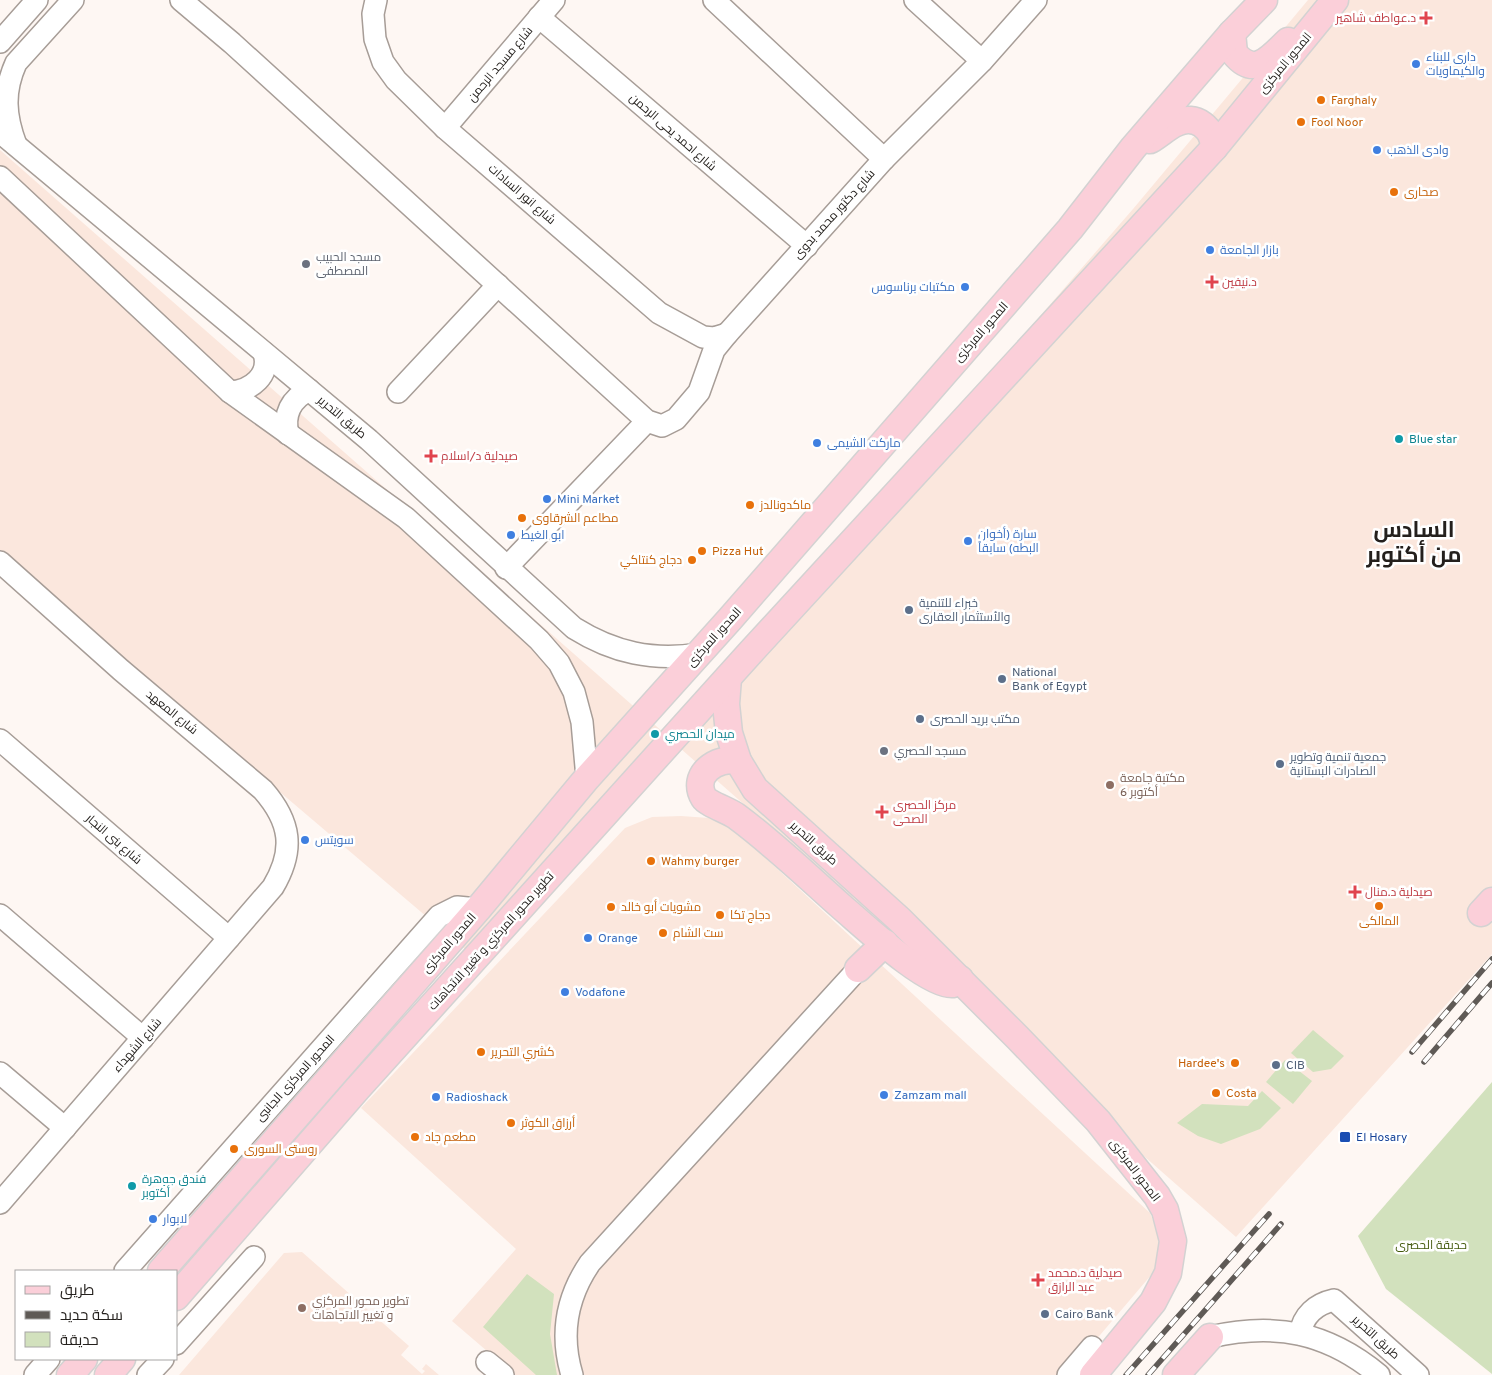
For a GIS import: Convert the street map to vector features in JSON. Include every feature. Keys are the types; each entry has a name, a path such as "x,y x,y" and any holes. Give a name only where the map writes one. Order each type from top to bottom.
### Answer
{"main road":[{"name":"المحور المركزى","path":"162,1270 478,909 587,778 699,654 1070,229 1134,148 1232,33 1264,0"},
{"name":"المحور المركزى","path":"728,678 1214,148 1335,0"},
{"path":"1232,33 1234,53 1245,63 1252,65 1267,61 1293,37 1315,26"},
{"path":"1134,148 1149,141 1176,123 1189,120 1203,124 1208,128 1214,141 1214,148"},
{"name":"طريق التحرير","path":"728,678 726,718 728,733 738,761 755,789 900,920 960,978 1098,1121"},
{"name":"تطوير محور المركزي و تغيير الاتجاهات","path":"178,1295 358,1088 728,678"},
{"path":"738,761 723,760 710,766 702,779 701,786 705,800 737,817 884,943 935,980 950,985 960,978"},
{"path":"858,969 884,943"},
{"name":"المحور المركزى","path":"1093,1375 1162,1288 1168,1273 1173,1241 1170,1225 1157,1196 1098,1121"},
{"path":"1176,1375 1210,1337"},
{"path":"70,1375 83,1360"},
{"path":"108,1375 121,1360"}],"street":[{"path":"0,42 37,0"},
{"path":"17,147 6,110 4,84 16,63 73,0"},
{"path":"181,0 240,50 647,421 506,568"},
{"name":"شارع انور السادات","path":"376,0 372,14 375,39 383,62 396,80 446,128 659,313 703,337 714,338 726,334"},
{"name":"شارع مسجد الرحمن","path":"446,128 554,0"},
{"path":"714,0 884,159"},
{"path":"915,0 982,61"},
{"name":"شارع دكتور محمد بدوى","path":"647,421 662,426 676,419 699,392 714,350 726,334 884,159 982,61 1036,0"},
{"name":"شارع احمد يحى الرحمن","path":"539,17 806,246"},
{"name":"طريق التحرير","path":"0,132 369,440 506,568 574,628 607,646 635,655 656,658 699,654"},
{"path":"0,177 230,392 406,518 539,640 554,657 574,692 582,722 587,778"},
{"path":"398,392 498,286"},
{"path":"230,392 250,387 260,378 266,366 264,353"},
{"path":"288,434 286,424 288,409 297,397 309,390"},
{"name":"شارع المعهد","path":"0,562 121,670 200,735 275,803 283,819 288,836 287,854 282,872 273,887"},
{"name":"شارع بنى النجار","path":"0,740 229,938"},
{"name":"شارع الشهداء","path":"0,1203 273,887"},
{"name":"المحور المركزى الجانبى","path":"126,1270 439,916 457,907 478,909"},
{"path":"0,915 143,1038"},
{"path":"572,1375 566,1346 567,1317 575,1289 590,1263 858,969"},
{"path":"0,1073 65,1128"},
{"path":"178,1342 254,1257"},
{"name":"طريق التحرير","path":"1300,1334 1304,1321 1313,1309 1334,1300 1418,1375"},
{"path":"1210,1337 1245,1330 1273,1330 1300,1334 1340,1347 1379,1375"},
{"path":"1068,1375 1092,1347"},
{"path":"35,1375 48,1360"},
{"path":"148,1375 162,1360"}],"shaded area":[{"path":"1308,0 1492,0 1492,954 1236,1237 672,741 467,951 0,554 0,150 672,740 1133,209"},
{"path":"681,816 709,818 734,829 1150,1213 1160,1238 1156,1266 1152,1274 1066,1375 515,1375 452,1321 516,1249 361,1108 625,828 652,817"},
{"name":"تطوير محور المركزي و تغيير الاتجاهات","path":"302,1252 409,1346 401,1355 422,1374 425,1371 422,1369 426,1364 439,1375 179,1375 284,1253"}],"green space":[{"path":"1313,1030 1344,1056 1331,1069 1313,1072 1291,1053"},
{"path":"1285,1060 1312,1081 1293,1104 1266,1082"},
{"name":"حديقة الحصرى","path":"1492,1082 1492,1374 1386,1289 1358,1236"},
{"path":"1262,1091 1281,1108 1260,1129 1221,1144 1198,1136 1177,1123 1202,1104 1248,1106"},
{"path":"527,1274 554,1294 550,1334 557,1375 536,1375 483,1327"}],"railway":[{"path":"1412,1052 1492,959"},
{"path":"1424,1062 1492,983"},
{"path":"1126,1375 1269,1214"},
{"path":"1148,1375 1281,1224"}],"place":[{"name":"د.عواطف شاهير","path":"1426,18"},
{"name":"دارى للبناء والكيماويات","path":"1416,64"},
{"name":"Farghaly","path":"1321,100"},
{"name":"Fool Noor","path":"1301,122"},
{"name":"وادى الذهب","path":"1377,150"},
{"name":"صحارى","path":"1394,192"},
{"name":"بازار الجامعة","path":"1210,250"},
{"name":"مسجد الحبيب المصطفى","path":"306,264"},
{"name":"د.نيفين","path":"1212,282"},
{"name":"مكتبات برناسوس","path":"965,287"},
{"name":"Blue star","path":"1399,439"},
{"name":"ماركت الشيمى","path":"817,443"},
{"name":"صيدلية د/اسلام","path":"431,456"},
{"name":"Mini Market","path":"547,499"},
{"name":"ماكدونالدز","path":"750,505"},
{"name":"مطاعم الشرقاوى","path":"522,518"},
{"name":"ابو الغيط","path":"511,535"},
{"name":"سارة (أخوان البطه) سابقاً","path":"968,541"},
{"name":"Pizza Hut","path":"702,551"},
{"name":"دجاج كنتاكي","path":"692,560"},
{"name":"خبراء للتنمية والأستثمار العقارى","path":"909,610"},
{"name":"National Bank of Egypt","path":"1002,679"},
{"name":"مكتب بريد الحصرى","path":"920,719"},
{"name":"ميدان الحصري","path":"655,734"},
{"name":"مسجد الحصري","path":"884,751"},
{"name":"جمعية تنمية وتطوير الصادرات البستانية","path":"1280,764"},
{"name":"مكتبة جامعة 6 أكتوبر","path":"1110,785"},
{"name":"مركز الحصرى الصحى","path":"882,812"},
{"name":"سويتس","path":"305,840"},
{"name":"Wahmy burger","path":"651,861"},
{"name":"صيدلية د.منال","path":"1355,892"},
{"name":"المالكى","path":"1379,906"},
{"name":"مشويات أبو خالد","path":"611,907"},
{"name":"دجاج تكا","path":"720,915"},
{"name":"ست الشام","path":"663,933"},
{"name":"Orange","path":"588,938"},
{"name":"Vodafone","path":"565,992"},
{"name":"كشري التحرير","path":"481,1052"},
{"name":"Hardee's","path":"1235,1063"},
{"name":"CIB","path":"1276,1065"},
{"name":"Costa","path":"1216,1093"},
{"name":"Zamzam mall","path":"884,1095"},
{"name":"Radioshack","path":"436,1097"},
{"name":"أرزاق الكوثر","path":"511,1123"},
{"name":"مطعم جاد","path":"415,1137"},
{"name":"El Hosary","path":"1345,1137"},
{"name":"روستى السورى","path":"234,1149"},
{"name":"فندق جوهرة أكتوبر","path":"132,1186"},
{"name":"لابوار","path":"153,1219"},
{"name":"صيدلية د.محمد عبد الرازق","path":"1038,1280"},
{"name":"تطوير محور المركزي و تغيير الاتجاهات","path":"302,1308"},
{"name":"Cairo Bank","path":"1045,1314"}],"district":[{"name":"السادس من أكتوبر","path":"1414,542"}]}
